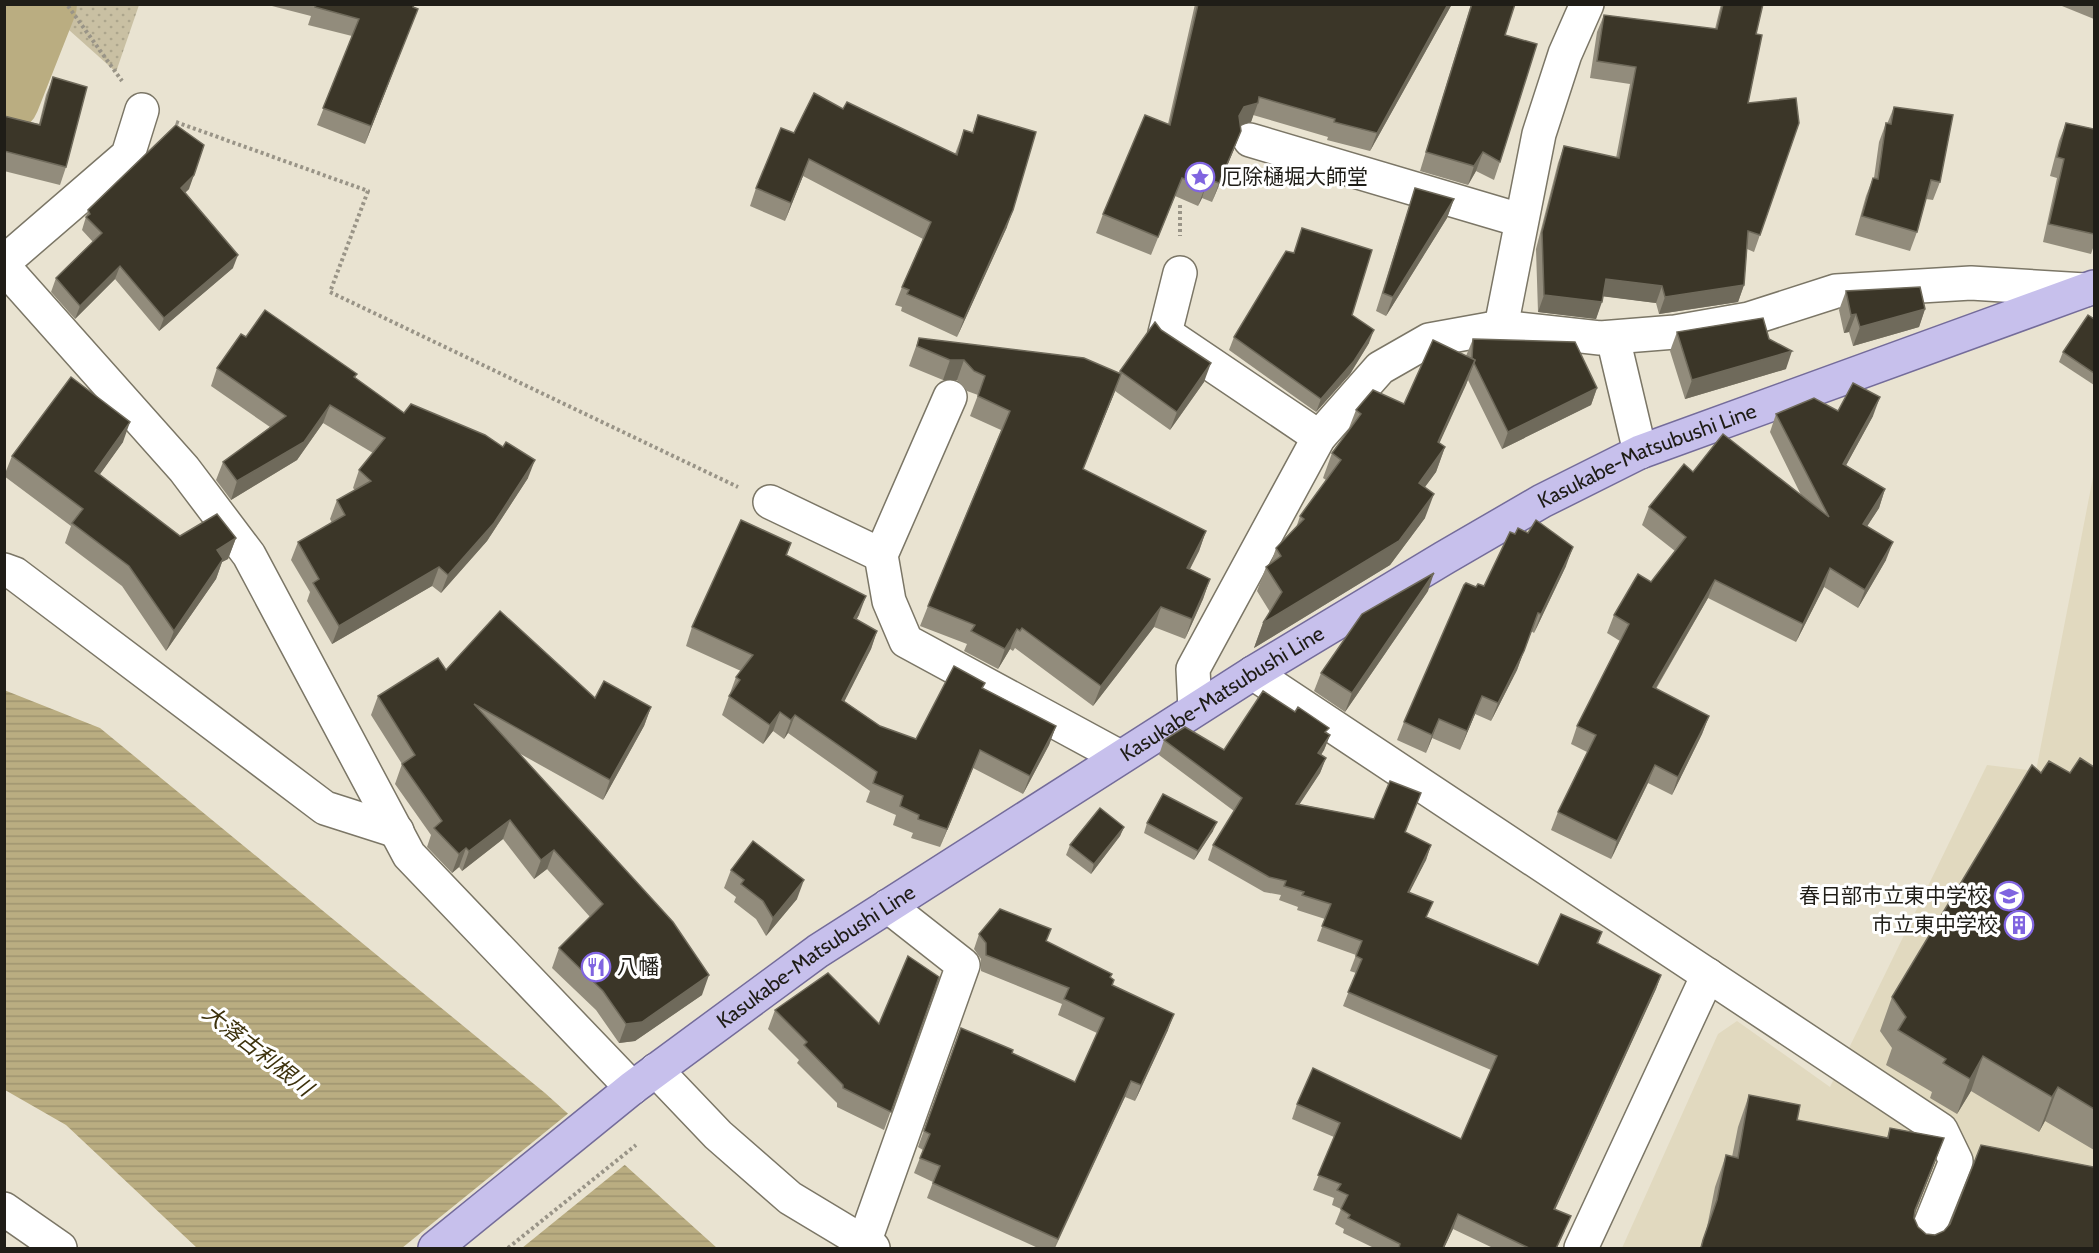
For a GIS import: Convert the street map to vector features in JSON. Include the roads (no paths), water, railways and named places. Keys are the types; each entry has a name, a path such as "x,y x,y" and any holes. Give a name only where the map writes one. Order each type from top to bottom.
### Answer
{"main road":[{"name":"Kasukabe-Matsubushi Line","path":"435,1248 644,1079 818,951 1195,709 1542,501 1640,452 2090,289"}],"street":[{"path":"1501,327 1520,220 1539,134 1565,54 1587,4"},
{"path":"4,262 128,155 142,110"},
{"path":"1250,141 1520,220"},
{"path":"4,267 184,469 249,555 410,855 644,1079 718,1135 790,1198 869,1246 963,965 888,906"},
{"path":"1180,273 1165,333 1320,437"},
{"path":"1195,709 1193,669 1320,437 1380,368 1429,340 1501,327 1613,338 1674,332 1749,319 1836,291 1971,283 2090,289"},
{"path":"1613,338 1640,452"},
{"path":"950,397 881,555 889,601 906,642 1120,757"},
{"path":"770,502 881,555"},
{"path":"4,570 15,574 325,808 397,831"},
{"path":"1253,673 1941,1130 1956,1161 1922,1248"},
{"path":"1581,1248 1708,975"},
{"path":"4,1209 60,1248"}],"water":[{"name":"大落古利根川","path":"4,690 100,728 545,1093 717,1248 197,1248 66,1125 5,1090"}],"waterway":[{"path":"4,98 41,4"}],"place":[{"name":"厄除樋堀大師堂","path":"1200,177"},
{"name":"春日部市立東中学校","path":"2009,896"},
{"name":"市立東中学校","path":"2019,925"},
{"name":"八幡","path":"596,967"}]}
